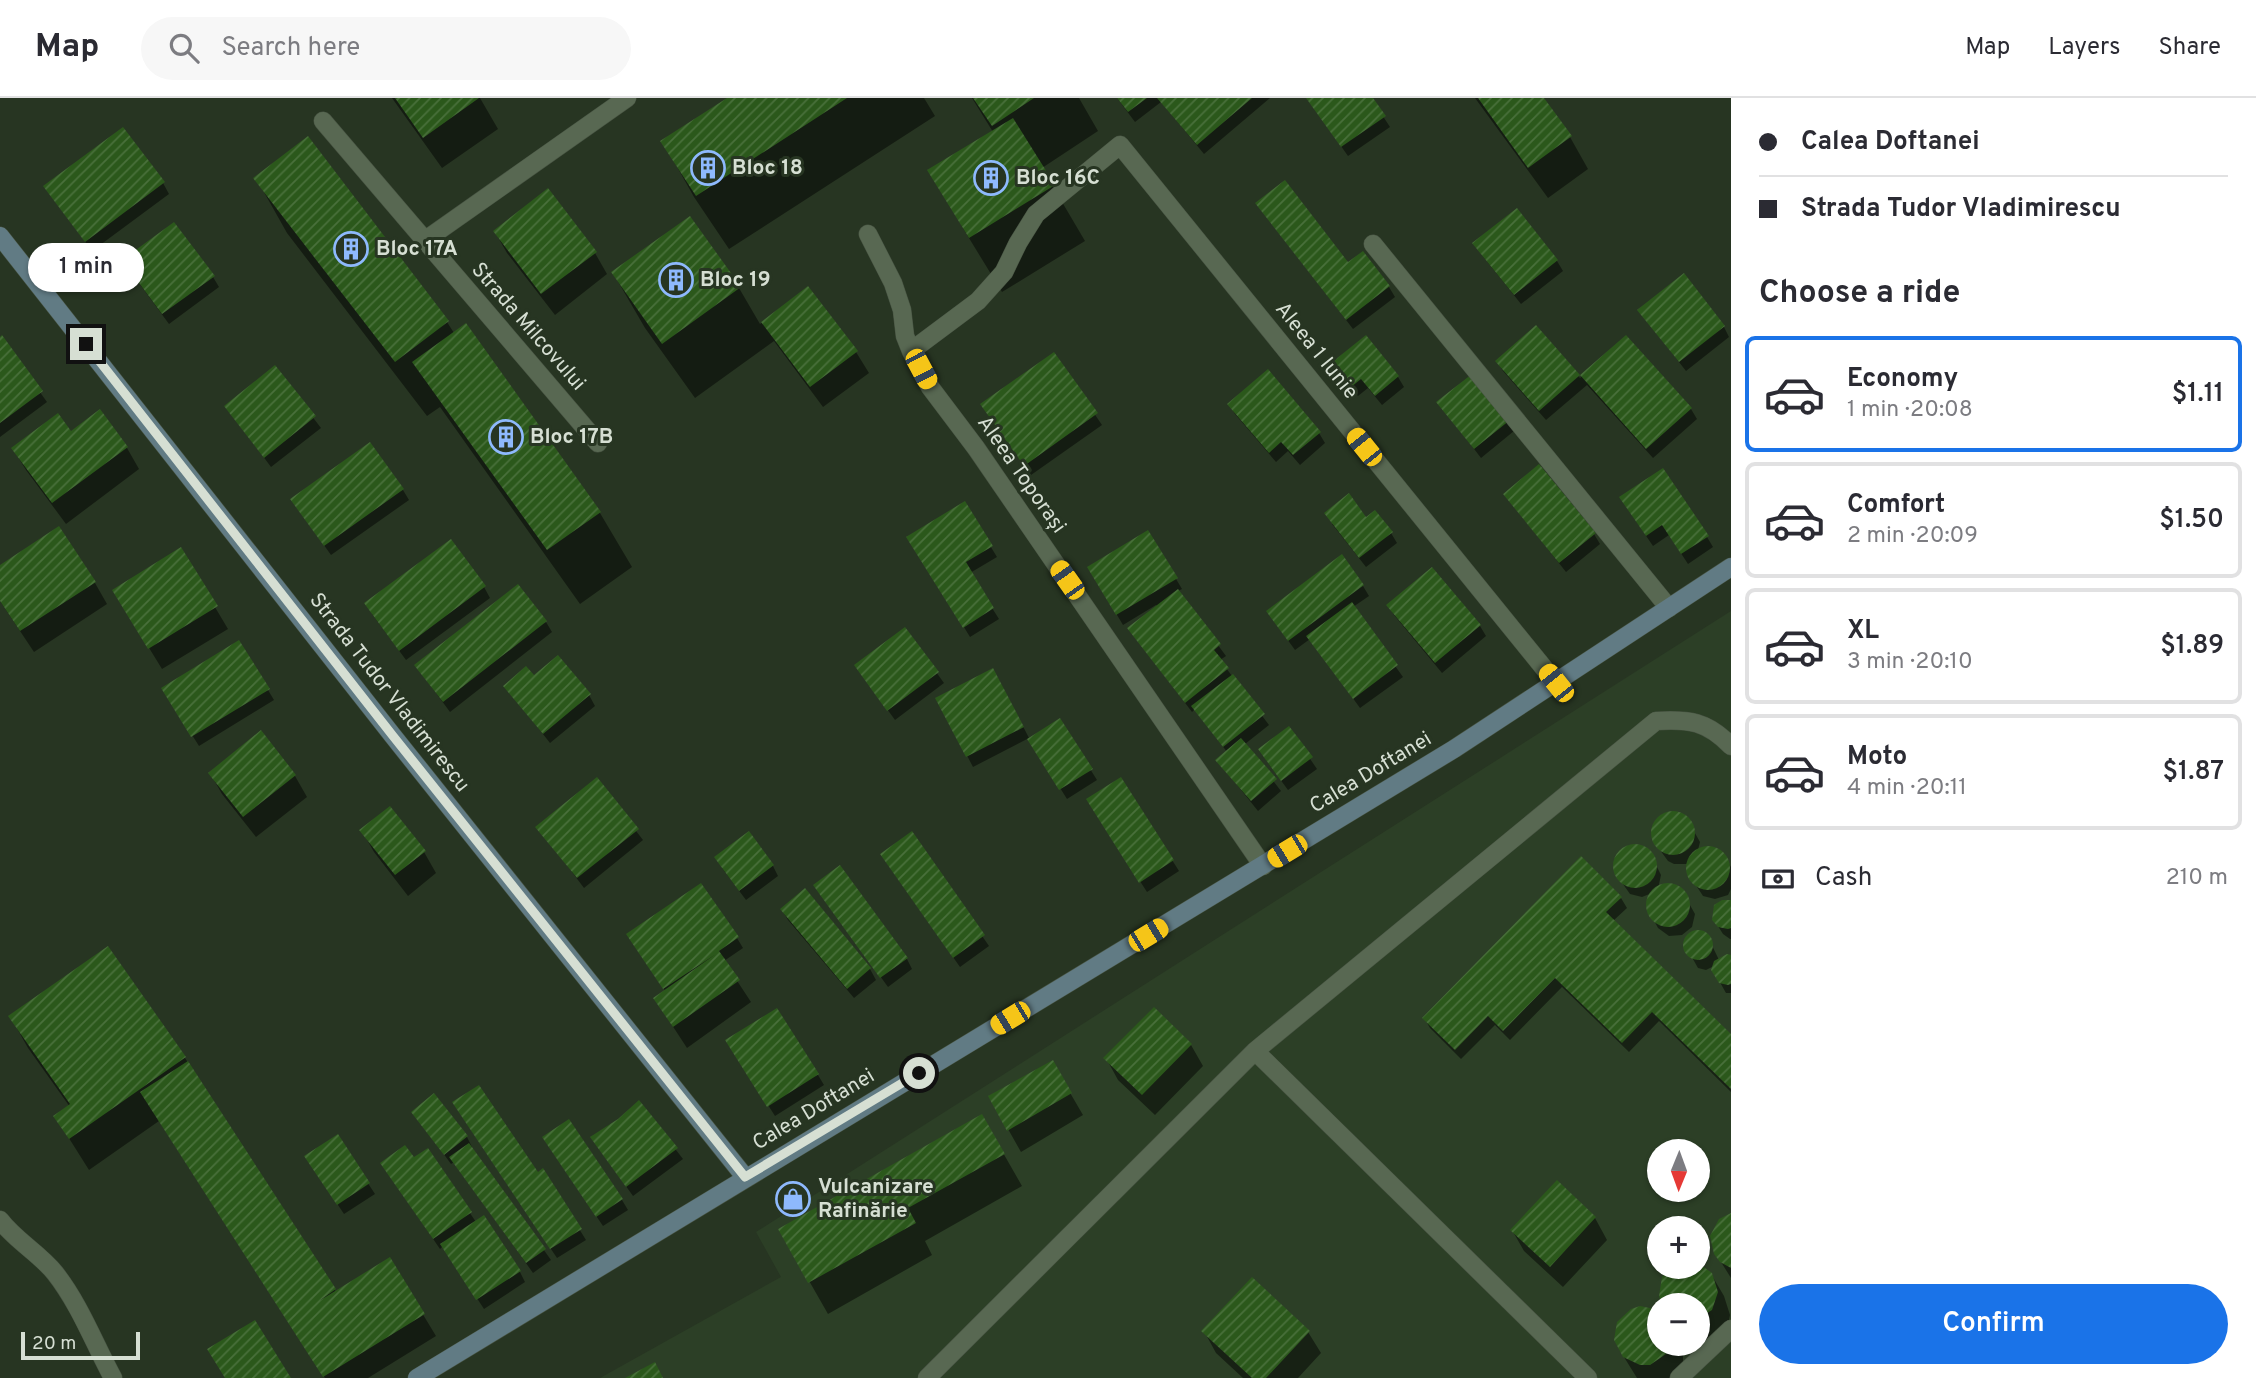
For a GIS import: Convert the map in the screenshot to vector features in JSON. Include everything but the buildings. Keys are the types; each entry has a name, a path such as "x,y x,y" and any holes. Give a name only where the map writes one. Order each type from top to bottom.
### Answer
{"main road":[{"name":"Strada Tudor Vladimirescu","path":"0,236 393,736 745,1177"},
{"name":"Calea Doftanei","path":"417,1378 1454,749 1731,567"}],"street":[{"path":"424,241 627,98"},
{"name":"Strada Milcovului","path":"323,121 598,443"},
{"name":"Aleea 1 Iunie","path":"911,351 978,301 1004,272 1018,243 1037,214 1120,145 1556,683"},
{"name":"Aleea Toporași","path":"868,234 893,283 902,310 905,336 930,387 976,448 1263,866"},
{"path":"1373,244 1669,608"},
{"path":"927,1378 1255,1051 1656,721 1687,719 1717,731 1731,746"},
{"path":"1255,1051 1588,1378"},
{"path":"0,1220 10,1233 54,1270 75,1302 113,1378"},
{"path":"1679,1378 1731,1329"}],"shaded area":[{"path":"1731,611 1731,1378 600,1378 781,1277 756,1232"}],"place":[{"name":"Bloc 18","path":"708,168"},
{"name":"Bloc 16C","path":"991,178"},
{"name":"Bloc 17A","path":"351,249"},
{"name":"Bloc 19","path":"676,280"},
{"name":"Bloc 17B","path":"506,437"},
{"name":"Vulcanizare Rafinărie","path":"793,1199"}],"route":[{"path":"86,344 393,736 745,1177 919,1073"}]}
